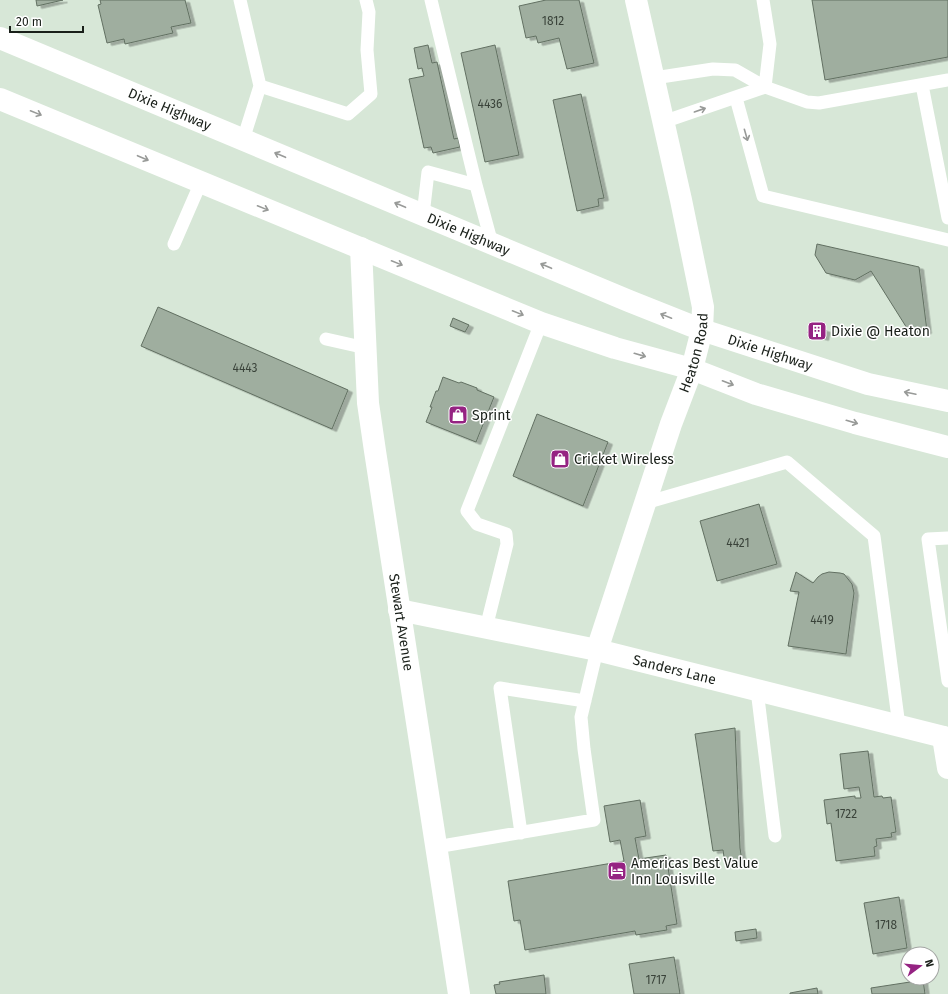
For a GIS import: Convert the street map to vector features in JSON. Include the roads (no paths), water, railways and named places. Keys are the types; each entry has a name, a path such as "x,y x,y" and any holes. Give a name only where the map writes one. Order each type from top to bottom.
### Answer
{"street":[{"name":"Heaton Road","path":"597,650 671,424 692,369 702,330 703,307 664,122 636,0"},
{"name":"Dixie Highway","path":"0,38 492,244 702,330 868,384 945,397"},
{"path":"0,98 541,322 615,348 692,369 756,394 855,423 948,447"},
{"name":"Stewart Avenue","path":"361,248 368,403 459,994"},
{"name":"Sanders Lane","path":"400,610 597,650 946,737"},
{"path":"946,737 948,768"}],"lane":[{"path":"240,0 260,86 243,140"},
{"path":"260,86 348,114 371,94 367,50 369,12 366,0"},
{"path":"431,0 476,185 492,244"},
{"path":"763,0 770,44 765,88"},
{"path":"654,78 713,70 735,70 765,88 807,102 820,103 948,80"},
{"path":"922,85 948,218"},
{"path":"664,122 765,88"},
{"path":"736,98 763,196 948,240"},
{"path":"423,215 428,172 476,185"},
{"path":"174,244 201,182"},
{"path":"486,628 507,544 506,534 477,524 467,510 541,322"},
{"path":"326,339 366,348"},
{"path":"645,503 787,462 874,536 899,726"},
{"path":"948,538 928,539 948,681"},
{"path":"436,847 594,820 581,717 597,650"},
{"path":"521,833 500,688 585,700"},
{"path":"757,690 775,836"}],"place":[{"name":"Dixie @ Heaton","path":"817,331"},
{"name":"Sprint","path":"458,415"},
{"name":"Cricket Wireless","path":"560,459"},
{"name":"Americas Best Value Inn Louisville","path":"617,871"}]}
